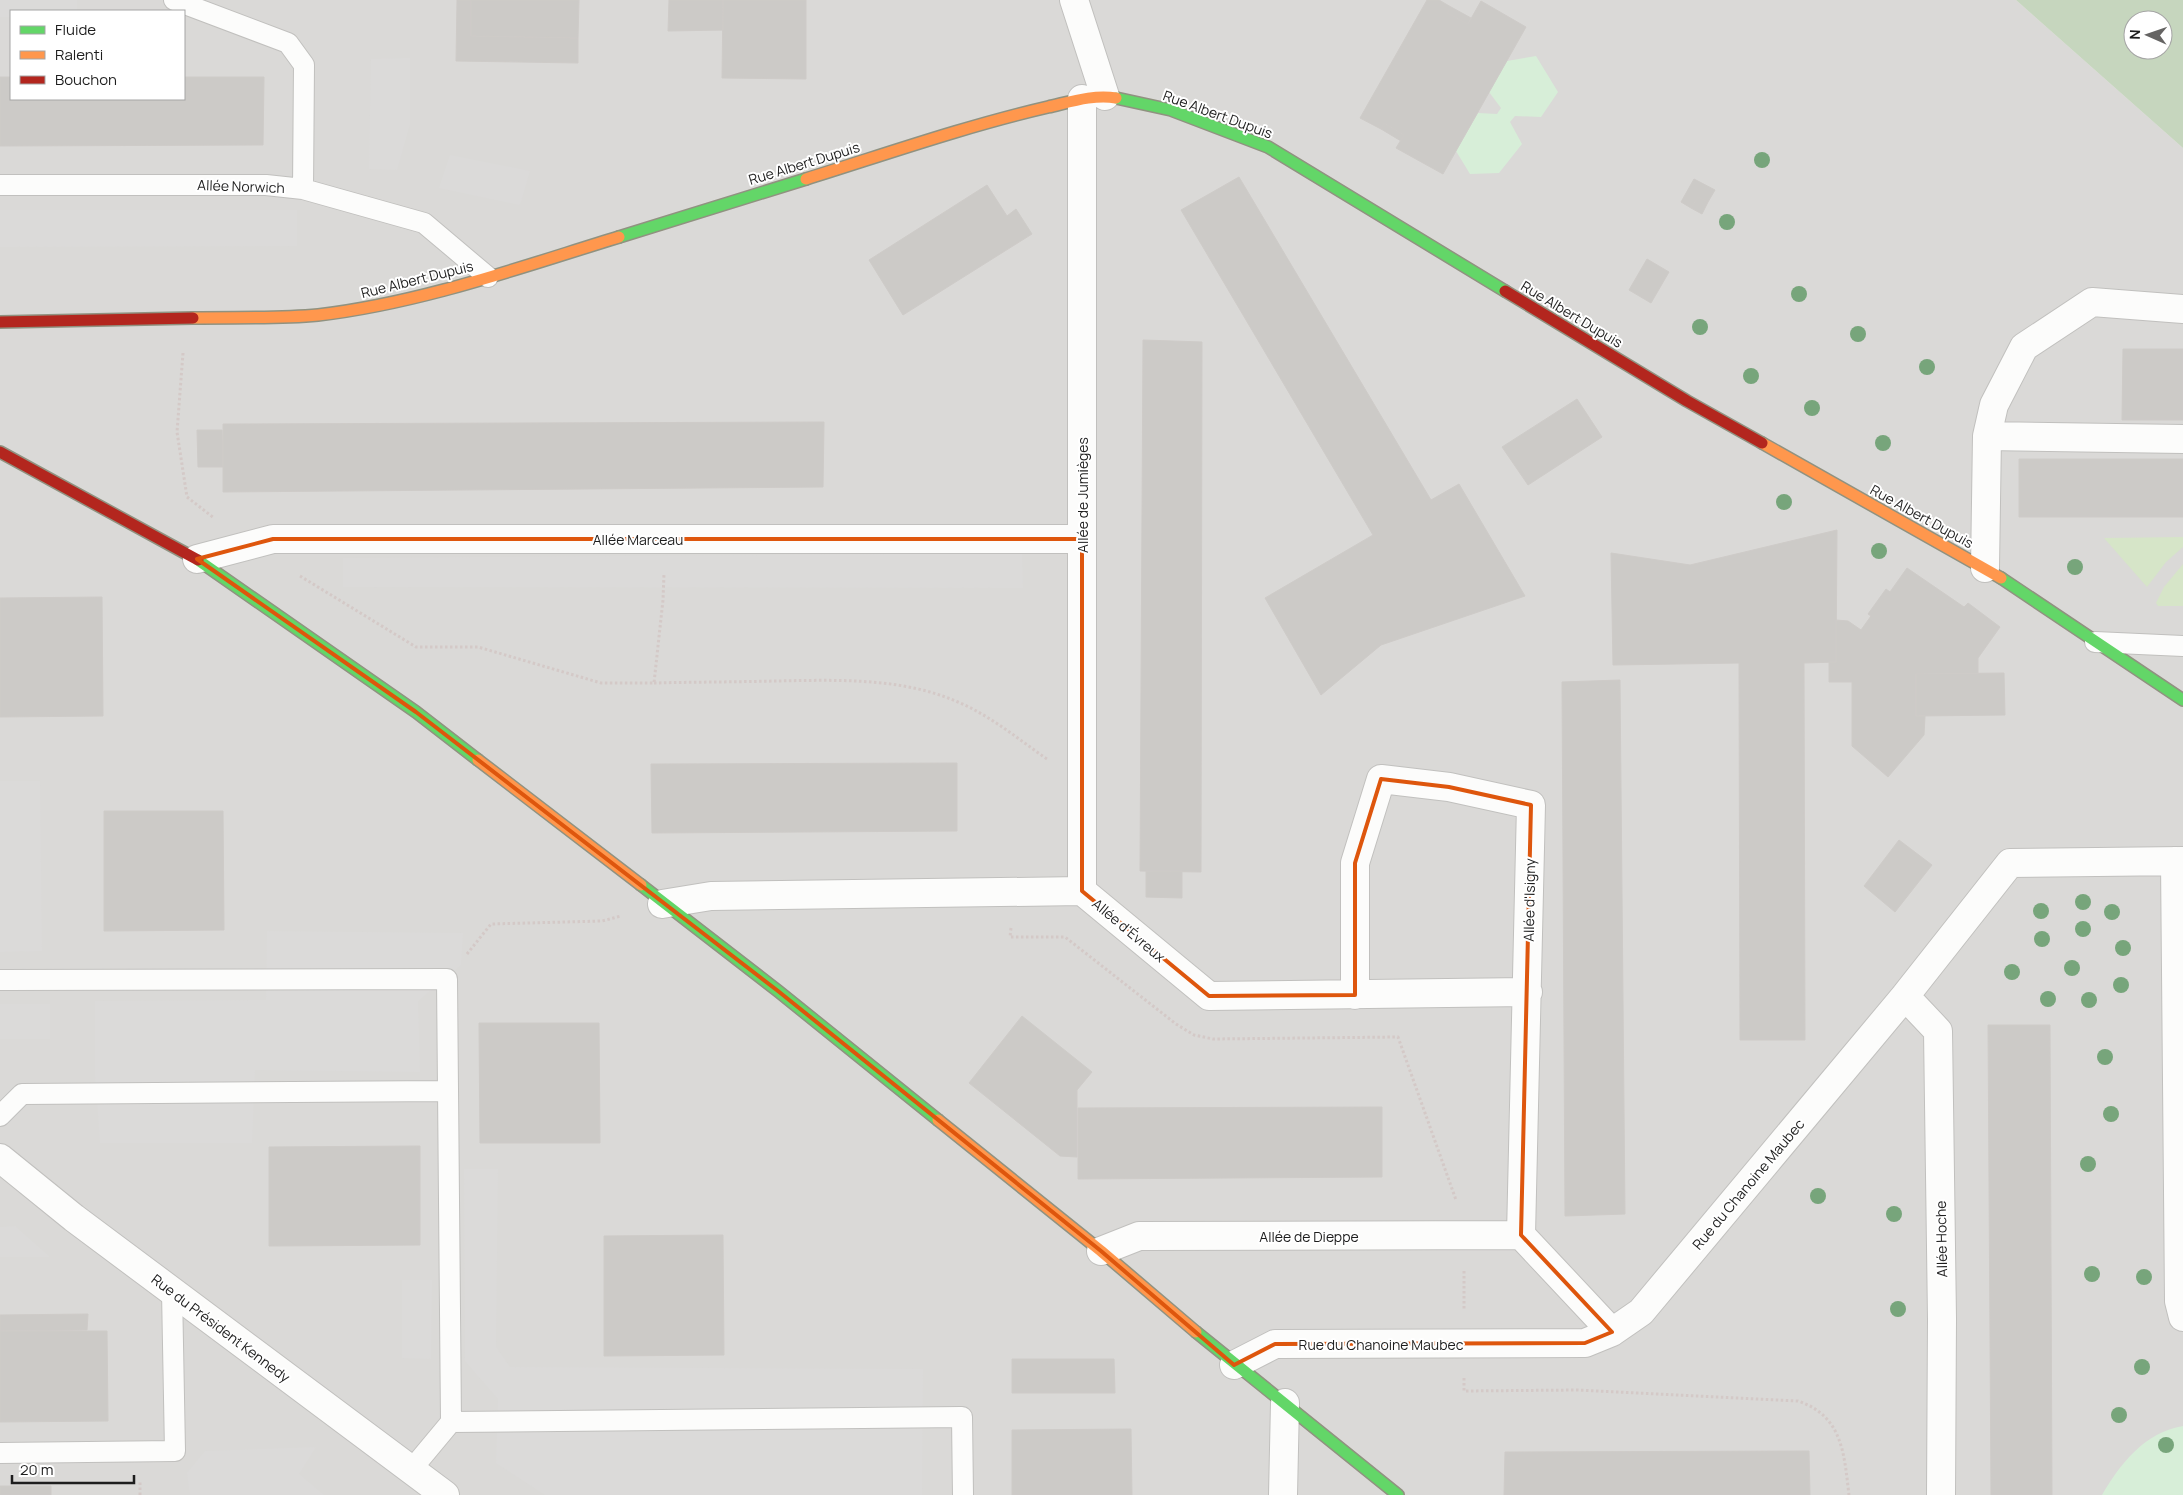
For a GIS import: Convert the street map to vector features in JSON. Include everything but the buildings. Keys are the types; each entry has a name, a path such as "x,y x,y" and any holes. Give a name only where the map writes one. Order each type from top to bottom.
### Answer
{"street":[{"name":"Allée de Jumièges","path":"1074,0 1093,97 1082,538 1082,891"},
{"name":"Rue Albert Dupuis","path":"4,321 316,315 357,310 400,301 488,277 1008,117 1093,97 1171,110 1268,147 1687,401 1985,568 2183,700"},
{"path":"1985,568 1986,436 1994,405 2024,347 2092,302 2183,309"},
{"path":"0,330 4,321"},
{"path":"1986,436 2183,439"},
{"path":"0,452 197,559 416,712 662,904 778,991 1101,1251 1234,1365 1285,1404 1383,1490"},
{"name":"Allée Marceau","path":"197,559 273,539 1082,538"},
{"name":"Allée d'Isigny","path":"1355,995 1355,863 1381,779 1448,787 1531,805 1521,1235"},
{"path":"2179,861 2179,1301 2183,1317"},
{"name":"Rue du Chanoine Maubec","path":"1234,1365 1275,1344 1585,1343 1612,1332 1641,1312 1904,996 2010,863 2179,861"},
{"name":"Allée d'Évreux","path":"662,904 711,896 1082,891 1209,996 1528,992"},
{"name":"Allée Hoche","path":"1904,996 1938,1030 1942,1319 1941,1495"},
{"name":"Rue du Président Kennedy","path":"0,1158 51,1200 445,1495"},
{"path":"1521,1235 1612,1332"},
{"name":"Allée de Dieppe","path":"1101,1251 1139,1236 1521,1235"},
{"path":"1283,1495 1285,1404"}],"lane":[{"path":"174,0 288,42 304,65 303,189"},
{"name":"Allée Norwich","path":"0,185 266,185 303,189 424,223 488,277"},
{"path":"2095,642 2183,646"},
{"path":"0,980 447,979 451,1422 411,1470"},
{"path":"0,1116 22,1094 447,1091"},
{"path":"0,1453 175,1451 172,1291"},
{"path":"451,1422 962,1416 963,1495"}],"path":[{"path":"654,683 809,680 860,681 911,686 958,702 1006,728 1082,784"},
{"path":"447,979 491,924 602,921 662,904"}],"highlighted area":[{"path":"273,539 1082,539 1082,891 1209,996 1355,995 1355,863 1381,779 1449,787 1531,805 1521,1235 1612,1332 1585,1343 1275,1344 1234,1365 1101,1251 778,991 416,712 197,559"}],"shaded area":[{"path":"0,0 2016,0 2183,148 2183,1495 0,1495"},
{"path":"0,0 77,0 77,10 10,10 10,17 0,17"},
{"path":"410,58 410,124 397,170 369,169 371,59"},
{"path":"450,155 530,171 520,205 439,188"},
{"path":"0,210 297,210 297,246 0,247"},
{"path":"1022,553 1023,588 343,587 343,558"},
{"path":"0,781 40,781 42,951 0,952"},
{"path":"267,931 463,933 461,965 418,1001 420,1072 255,1070 252,1143 100,1143 95,1075 95,1001 266,1000"},
{"path":"0,1004 50,1004 50,1039 0,1039"},
{"path":"464,1169 498,1169 496,1347 510,1367 923,1369 922,1495 545,1495 496,1463 498,1399 465,1361"},
{"path":"16,1226 50,1257 0,1257 0,1227"},
{"path":"402,1280 432,1280 431,1359 402,1358"},
{"path":"316,1447 299,1474 324,1495 190,1495 187,1473 205,1451"}],"green space":[{"path":"2016,0 2183,0 2183,148"},
{"path":"1536,56 1558,92 1541,117 1515,116 1510,122 1522,144 1499,173 1470,174 1456,151 1478,113 1497,114 1501,108 1489,92 1507,61"},
{"path":"2183,537 2183,547 2166,562 2147,587 2104,538"},
{"path":"2183,564 2183,606 2158,606 2156,603 2164,587"},
{"path":"2183,1426 2183,1495 2102,1495 2117,1472 2145,1442 2169,1429"}],"traffic: fast":[{"path":"1116,98 1171,110 1268,147 1505,291"},
{"path":"619,237 806,179"},
{"path":"198,560 416,712 478,760"},
{"path":"2001,578 2183,700"},
{"path":"641,885 778,991 938,1120"},
{"path":"1196,1332 1398,1495"}],"traffic: slow":[{"path":"806,179 926,141 1017,115 1082,99 1116,98"},
{"path":"193,318 318,315 395,302 508,272 619,237"},
{"path":"1762,443 2001,578"},
{"path":"478,760 641,885"},
{"path":"938,1120 1101,1251 1196,1332"}],"traffic: jam":[{"path":"1505,291 1687,401 1762,443"},
{"path":"0,322 193,318"},
{"path":"0,452 198,560"}]}
